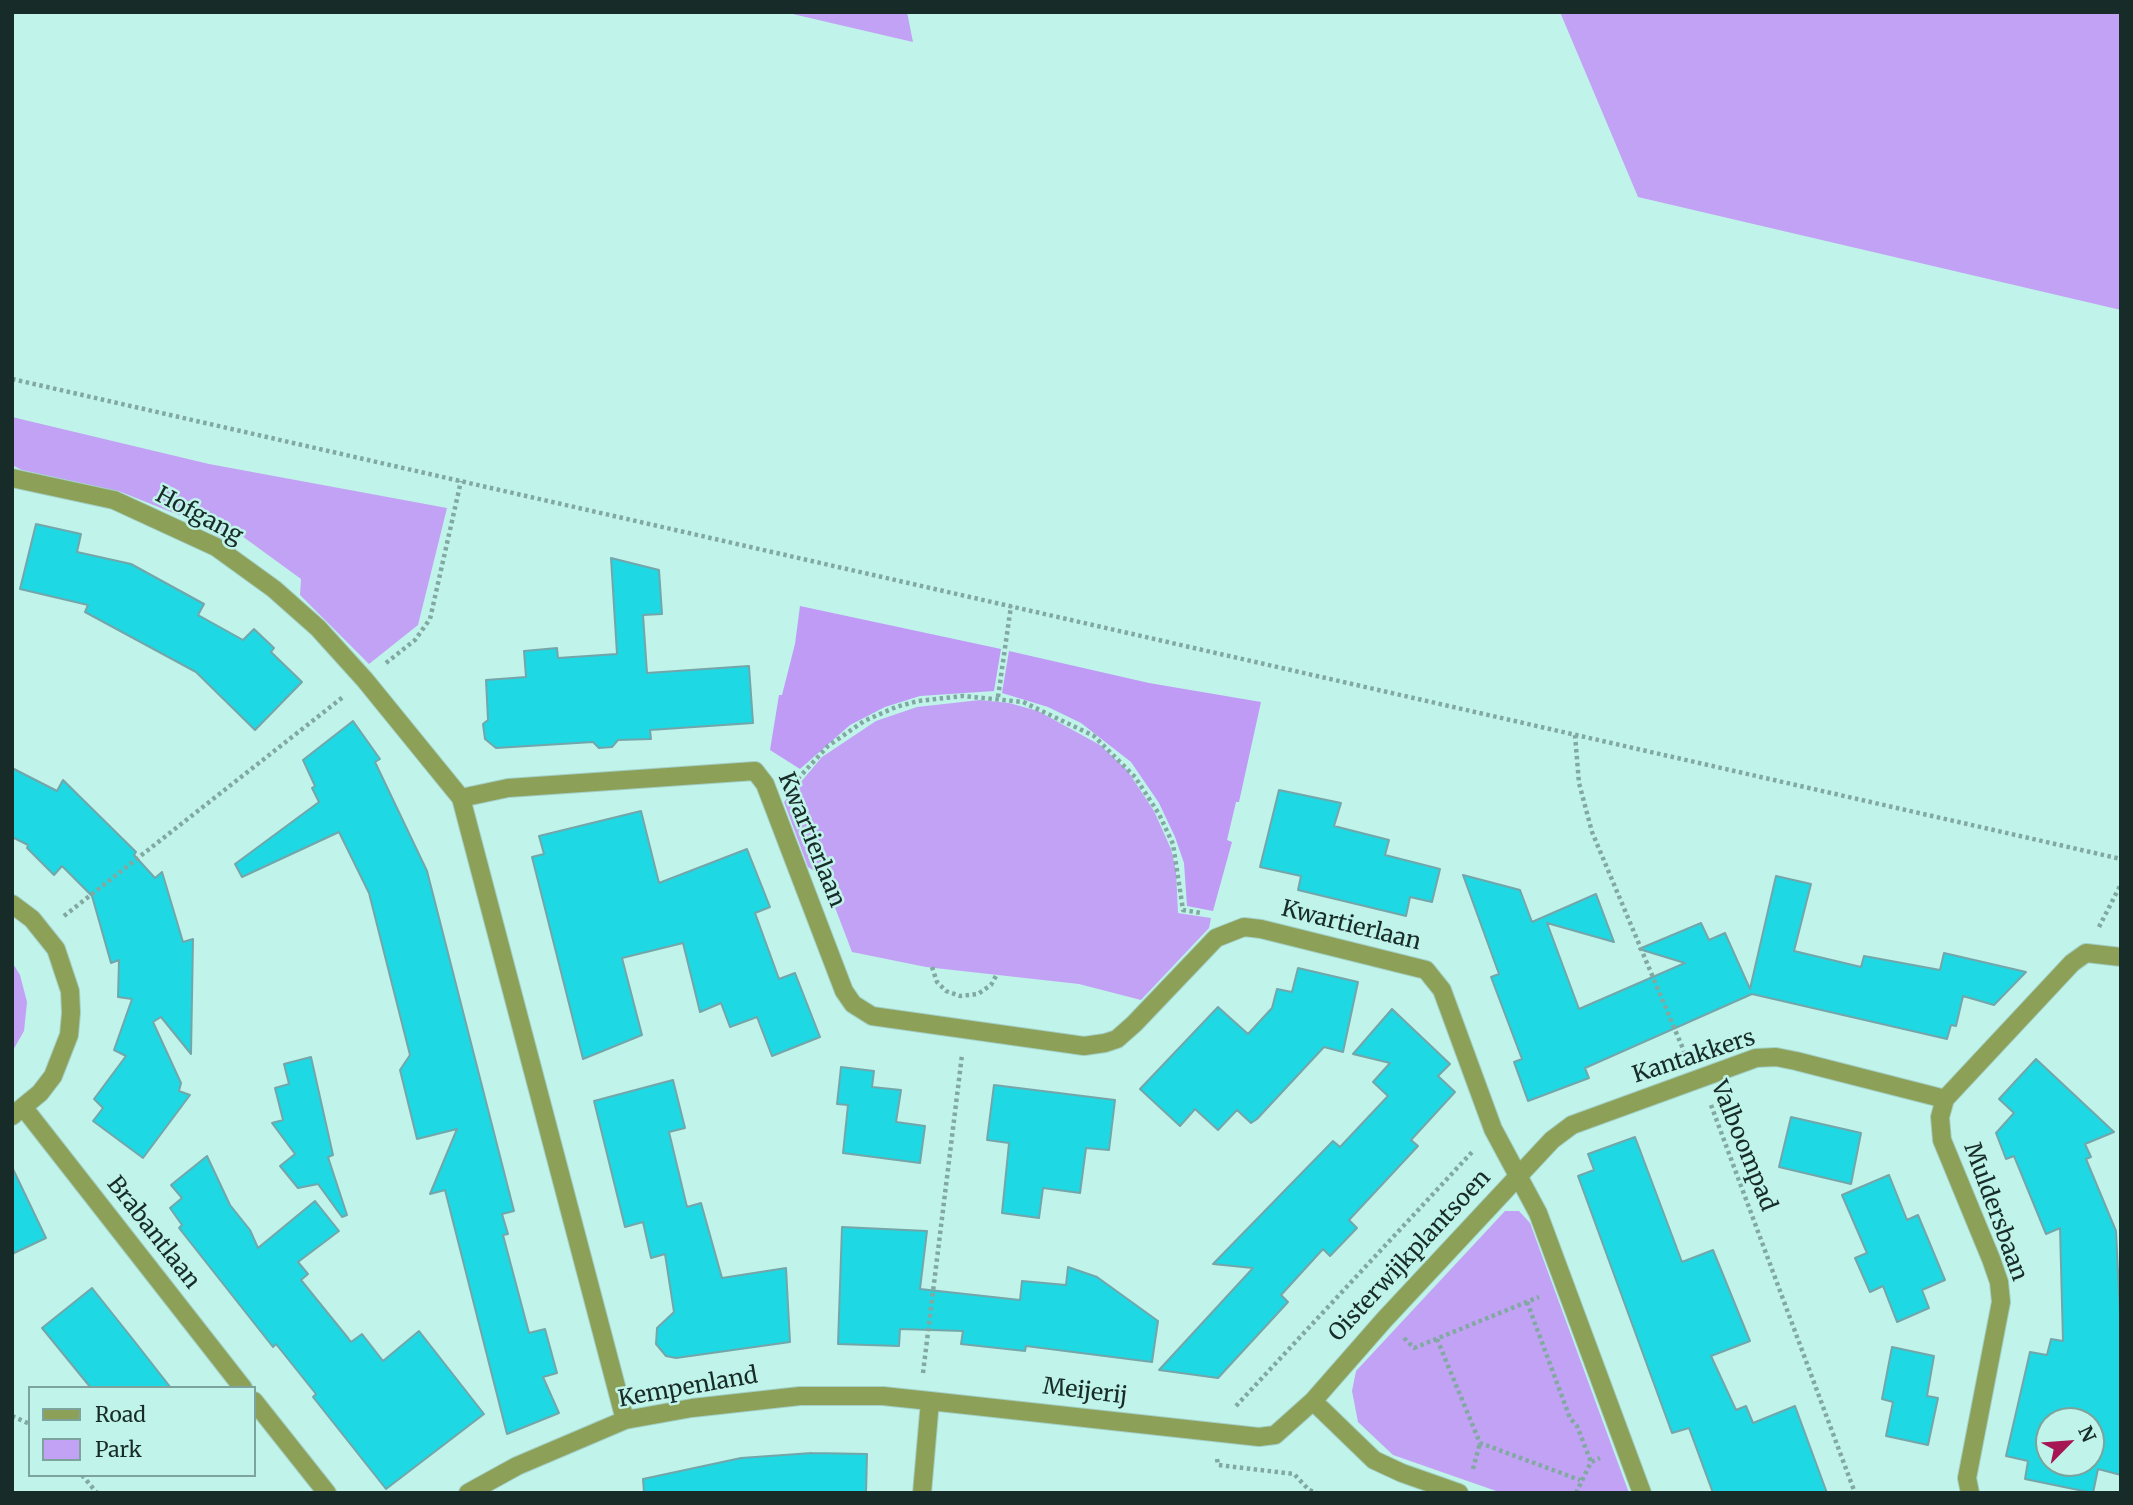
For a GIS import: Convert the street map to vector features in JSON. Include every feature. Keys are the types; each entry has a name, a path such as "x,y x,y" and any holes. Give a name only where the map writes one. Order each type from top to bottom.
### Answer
{"street":[{"name":"Hofgang","path":"12,478 114,500 216,547 274,589 318,628 365,680 461,799"},
{"name":"Kwartierlaan","path":"461,799 508,788 755,771 765,784 844,991 853,1004 872,1016 1084,1046 1105,1044 1126,1031 1216,938 1244,928 1261,929 1426,970 1442,990 1493,1129 1518,1175"},
{"path":"461,799 625,1420"},
{"path":"12,904 44,932 65,970 70,991 69,1035 53,1076 18,1112"},
{"path":"1945,1099 2072,963 2086,953 2121,957"},
{"name":"Kantakkers","path":"1518,1175 1552,1140 1572,1125 1756,1058 1776,1056 1945,1099"},
{"name":"Muldersbaan","path":"1945,1099 1940,1117 1942,1140 1991,1259 1999,1282 2001,1302 1967,1478 1970,1493"},
{"name":"Brabantlaan","path":"18,1112 241,1386"},
{"name":"Oisterwijkplantsoen","path":"1313,1401 1518,1175 1538,1213 1642,1493"},
{"name":"Kempenland","path":"468,1493 517,1466 625,1420 692,1408 800,1396 925,1400"},
{"path":"922,1493 925,1400"},
{"name":"Meijerij","path":"925,1400 1259,1437 1275,1435 1313,1401"},
{"path":"1313,1401 1374,1460 1459,1493"},
{"path":"256,1404 327,1493"}],"path":[{"path":"12,379 2121,859"},
{"path":"44,932 415,640 430,619 461,481"},
{"path":"998,697 1011,607"},
{"path":"774,807 828,746 864,721 918,701 963,696 998,697 1023,702 1053,714 1094,736 1111,750 1135,777 1159,814 1173,844 1183,909 1212,914 1230,931"},
{"name":"Valboompad","path":"1575,735 1579,783 1592,832 1712,1107 1855,1493"},
{"path":"2086,953 2121,884"},
{"path":"932,967 937,982 946,991 961,996 978,994 991,985 998,974"},
{"path":"925,1400 963,1043 960,1030"},
{"path":"1210,1431 1493,1129"},
{"path":"1384,1320 1414,1348 1566,1286"},
{"path":"1527,1301 1570,1418 1577,1426 1591,1462"},
{"path":"1437,1339 1480,1443 1580,1479"},
{"path":"12,1416 28,1423"},
{"path":"1576,1493 1580,1479 1591,1462 1625,1449"},
{"path":"84,1477 97,1493"}],"green space":[{"path":"784,12 907,12 913,42"},
{"path":"1560,12 2121,12 2121,310 1638,197"},
{"path":"12,417 209,464 447,508 418,625 369,664 300,595 301,579 242,536 226,541 181,516 121,492 22,470 12,465"},
{"path":"980,700 1009,703 1038,711 1100,745 1127,770 1154,811 1171,849 1176,871 1178,913 1211,918 1209,928 1141,1000 1079,984 926,967 852,952 823,876 808,867 784,802 822,757 876,721 917,707"},
{"path":"12,962 20,975 27,1002 24,1031 12,1052"},
{"path":"1505,1211 1519,1211 1530,1223 1629,1493 1502,1493 1393,1455 1358,1422 1352,1391 1356,1371"}],"shaded area":[{"path":"800,606 1001,649 994,691 920,696 885,707 850,725 800,769 770,750 779,695 782,695 795,644"},
{"path":"1009,651 1149,683 1261,702 1239,802 1236,802 1227,840 1232,842 1213,911 1187,906 1184,863 1175,837 1159,803 1131,762 1081,723 1048,707 1002,693"}],"building":[{"path":"36,524 81,534 77,552 131,564 204,604 198,615 243,640 254,629 274,648 271,652 302,682 255,730 196,672 85,612 88,605 20,589"},
{"path":"611,558 659,570 662,614 643,615 647,673 749,666 753,723 650,730 651,739 618,740 612,747 599,748 593,742 496,748 485,739 483,724 488,720 486,680 526,677 524,651 557,648 558,658 617,654"},
{"path":"353,721 380,759 375,762 427,871 514,1211 502,1214 508,1234 503,1235 529,1333 545,1329 557,1373 543,1377 559,1413 507,1434 445,1190 430,1194 457,1129 417,1139 400,1070 410,1055 369,893 339,832 242,877 235,864 319,802 303,760"},
{"path":"12,768 57,791 63,780 136,852 134,855 155,878 162,872 183,942 193,939 191,1054 161,1017 153,1022 181,1083 179,1091 190,1095 143,1158 93,1121 103,1108 94,1099 126,1056 114,1050 132,999 118,997 119,960 111,963 92,896 62,866 54,875 27,848 28,845 12,837"},
{"path":"1279,790 1341,803 1334,826 1389,840 1385,855 1440,869 1432,902 1410,897 1406,916 1298,890 1301,876 1260,867"},
{"path":"641,811 659,883 747,849 770,907 755,913 779,979 795,973 820,1037 772,1056 757,1017 730,1027 721,1003 700,1012 683,943 622,958 642,1035 583,1059 532,857 544,854 539,836"},
{"path":"1463,875 1520,890 1532,922 1596,894 1614,942 1547,923 1579,1009 1685,963 1639,949 1701,923 1709,940 1725,933 1750,989 1776,876 1811,884 1794,951 1861,967 1864,956 1940,970 1944,953 2026,972 1994,1005 1963,996 1956,1026 1951,1025 1947,1039 1752,994 1585,1068 1589,1078 1528,1101 1514,1062 1522,1059 1491,977 1499,974"},
{"path":"1298,968 1358,982 1343,1052 1324,1047 1257,1119 1251,1123 1237,1110 1218,1130 1195,1109 1180,1126 1140,1089 1218,1007 1248,1034 1272,1008 1277,989 1292,992"},
{"path":"1392,1009 1450,1064 1438,1076 1455,1092 1411,1140 1418,1146 1349,1220 1357,1228 1330,1256 1323,1249 1281,1295 1288,1302 1218,1378 1159,1370 1253,1268 1213,1264 1333,1141 1340,1147 1388,1096 1373,1082 1390,1063 1353,1054"},
{"path":"311,1057 333,1155 328,1157 347,1215 342,1217 318,1184 298,1188 280,1166 295,1154 272,1123 283,1120 275,1088 289,1084 284,1064"},
{"path":"2036,1059 2114,1132 2085,1144 2091,1157 2086,1159 2116,1231 2121,1332 2121,1475 2105,1471 2105,1407 2035,1407 2035,1477 2096,1477 2093,1493 2025,1479 2028,1461 2006,1456 2030,1352 2047,1355 2051,1339 2063,1341 2060,1228 2046,1234 2014,1156 2006,1159 1996,1133 2014,1113 1999,1099"},
{"path":"841,1067 874,1071 872,1087 901,1090 896,1122 925,1126 920,1163 843,1153 848,1105 837,1104"},
{"path":"673,1080 685,1128 669,1132 687,1207 701,1203 722,1278 786,1268 790,1342 676,1358 666,1356 656,1344 657,1328 674,1312 665,1254 651,1258 643,1222 625,1227 594,1101"},
{"path":"994,1085 1115,1100 1109,1150 1086,1148 1080,1193 1043,1188 1039,1218 1002,1213 1009,1143 987,1140"},
{"path":"1791,1117 1861,1133 1851,1184 1779,1167"},
{"path":"1635,1137 1682,1262 1713,1250 1750,1341 1711,1356 1736,1410 1746,1406 1753,1423 1795,1406 1827,1493 1713,1493 1689,1428 1672,1433 1578,1176 1594,1170 1588,1154"},
{"path":"207,1156 230,1205 250,1230 258,1248 315,1201 339,1231 298,1262 308,1274 301,1280 351,1342 362,1334 383,1361 419,1331 484,1414 386,1489 313,1397 316,1394 276,1344 273,1347 179,1228 182,1225 170,1208 182,1198 171,1185"},
{"path":"12,1167 46,1238 12,1254"},
{"path":"1889,1175 1907,1220 1918,1215 1945,1280 1922,1290 1929,1308 1897,1322 1883,1286 1870,1292 1855,1258 1867,1253 1842,1195"},
{"path":"842,1227 927,1231 920,1289 1020,1300 1022,1281 1066,1285 1068,1267 1097,1277 1158,1321 1152,1362 1026,1346 1025,1351 961,1344 963,1331 900,1329 899,1346 838,1344"},
{"path":"92,1288 169,1386 89,1386 42,1328"},
{"path":"1892,1347 1934,1356 1927,1396 1938,1398 1928,1445 1886,1436 1893,1402 1882,1399"},
{"path":"812,1453 867,1454 866,1493 644,1493 643,1479 741,1458"}]}
